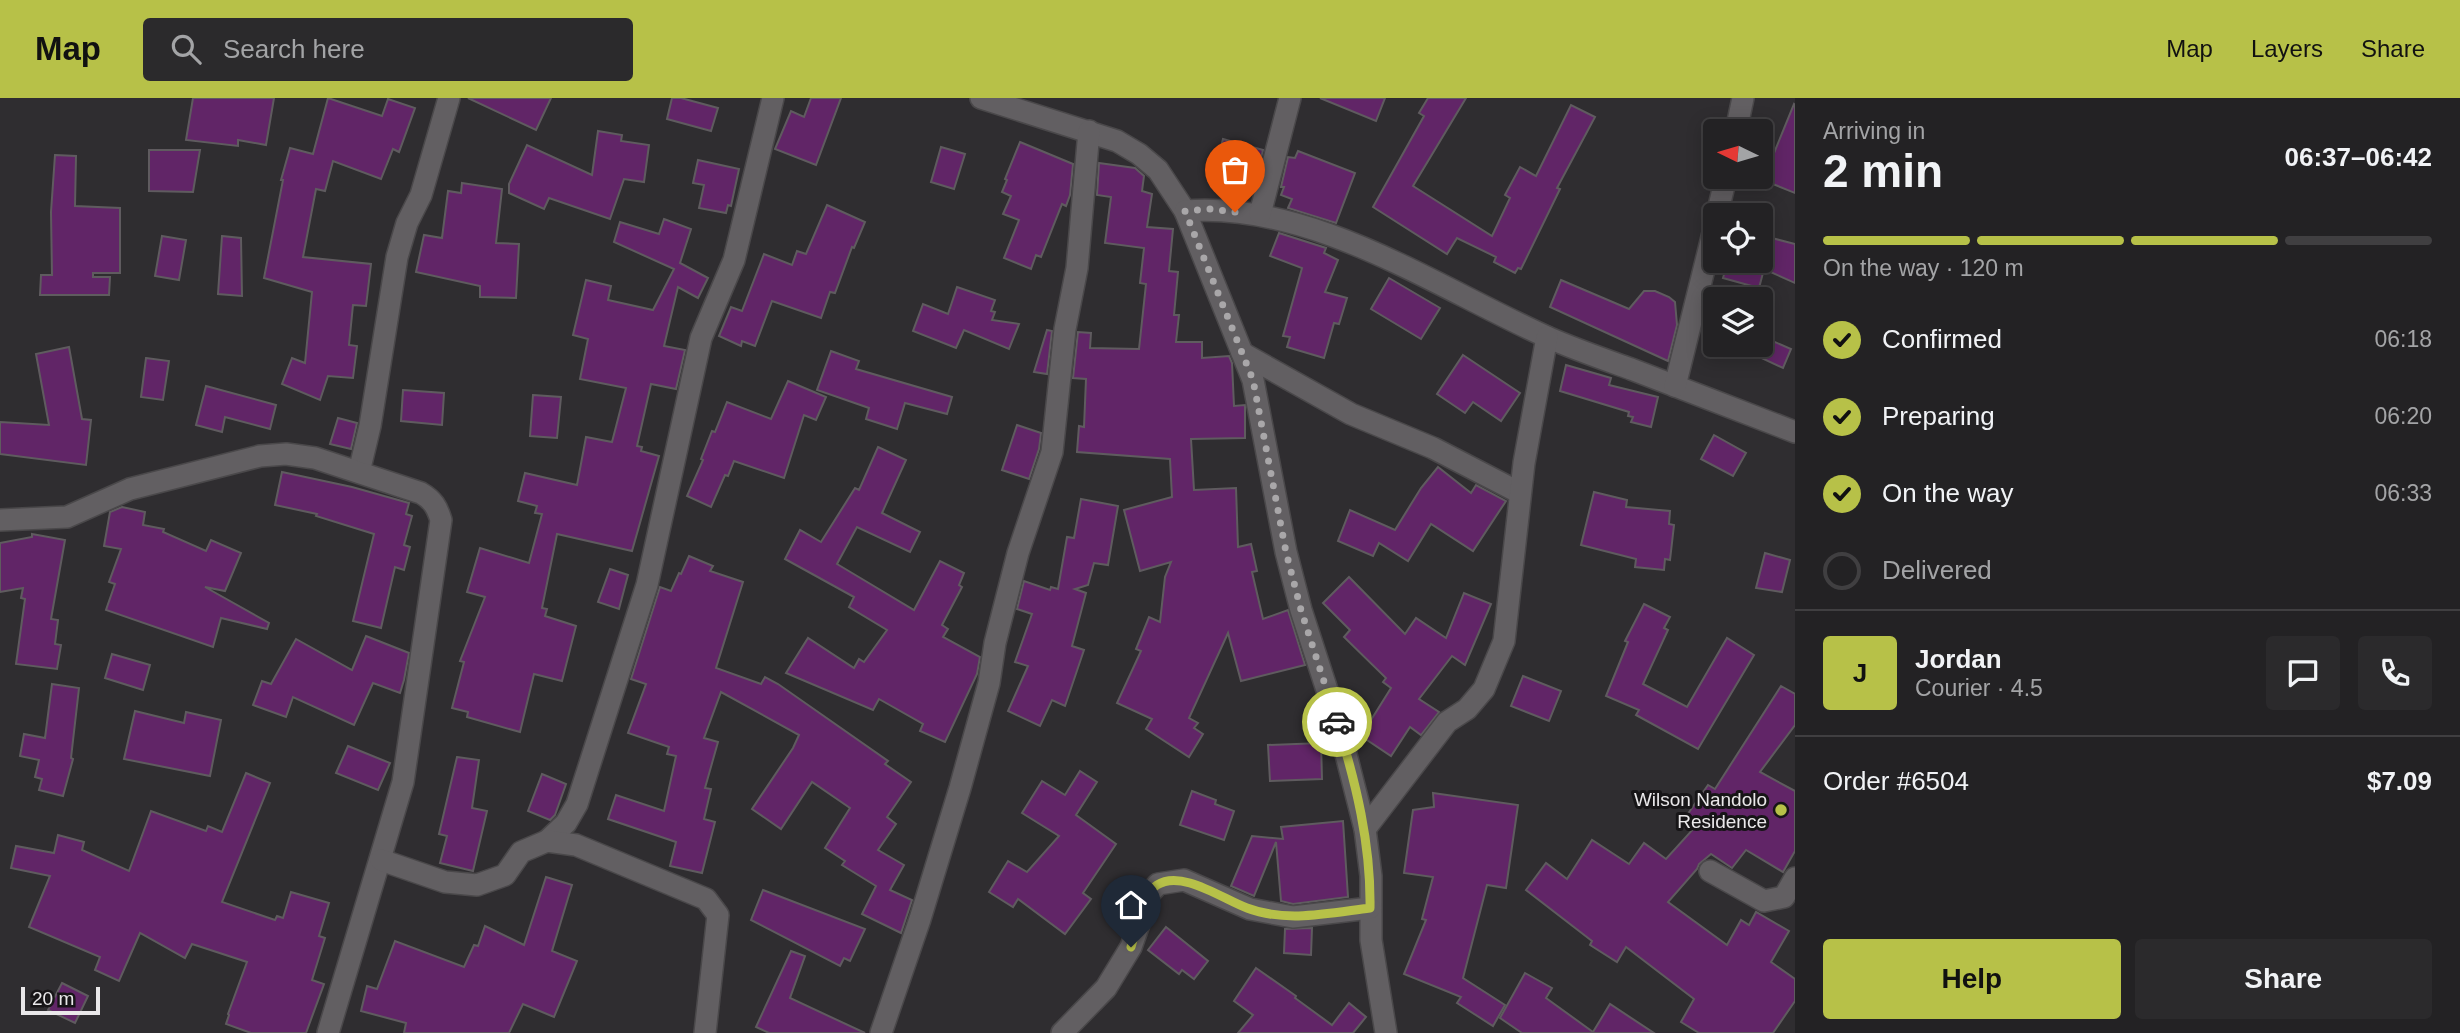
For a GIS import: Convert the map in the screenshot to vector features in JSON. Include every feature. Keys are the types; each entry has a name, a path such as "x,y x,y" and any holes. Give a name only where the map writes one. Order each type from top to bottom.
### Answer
{"street":[{"path":"359,472 372,413 397,257 407,223 421,195 449,98"},
{"path":"381,860 445,882 477,885 505,875 521,852 547,841 566,823 577,804 647,584 701,338 734,260 773,98"},
{"path":"981,98 1011,103 1117,141 1158,170 1185,211 1253,380 1286,552 1301,610 1339,727 1365,829 1371,876 1371,940 1386,1033"},
{"path":"1260,214 1290,98"},
{"path":"1739,119 1743,98"},
{"path":"881,1033 956,801 989,683 995,643 1018,553 1052,452 1065,329 1077,268 1089,131"},
{"path":"1185,211 1210,209 1260,214 1361,248 1448,287 1547,337 1795,432"},
{"path":"1675,386 1703,273"},
{"path":"1365,829 1447,722 1466,709 1484,689 1495,666 1504,641 1524,463 1547,337"},
{"path":"1242,353 1351,414 1433,448 1520,493"},
{"path":"0,520 67,517 130,489 260,456 286,454 315,458 421,493 430,498 437,508 441,520 403,782 328,1033"},
{"path":"547,841 576,845 706,900 718,915 705,1033"},
{"path":"1710,871 1764,901 1784,897 1795,878"},
{"path":"1062,1033 1105,988 1131,947 1143,901 1158,884 1184,880 1250,909 1293,917 1370,908"}],"building":[{"path":"193,98 274,98 266,145 238,140 238,146 186,140"},
{"path":"328,98 382,116 388,99 415,108 399,152 393,149 381,179 333,161 325,191 316,189 303,257 371,264 366,306 353,305 349,345 357,346 353,378 328,376 320,400 282,384 292,358 305,363 312,292 264,278 281,180 290,148 313,154"},
{"path":"468,98 551,98 536,130"},
{"path":"672,98 718,108 711,131 667,119"},
{"path":"811,98 841,98 816,165 775,149 791,111 804,117"},
{"path":"1320,98 1385,98 1376,121"},
{"path":"1428,98 1466,98 1413,186 1492,236 1510,198 1505,195 1520,167 1536,176 1571,105 1595,117 1557,188 1560,189 1521,269 1518,268 1515,273 1494,262 1496,257 1457,238 1447,254 1373,207 1424,116 1419,113"},
{"path":"1794,104 1795,193 1773,184 1773,155"},
{"path":"598,131 622,135 621,141 649,145 644,182 624,179 610,219 549,198 544,209 509,193 509,184 527,145 592,175"},
{"path":"1223,139 1263,150 1255,180 1237,175 1235,180 1214,174"},
{"path":"1020,142 1073,164 1070,195 1066,206 1062,204 1041,257 1036,255 1031,269 1004,258 1019,220 1003,214 1011,196 1002,192"},
{"path":"941,147 965,154 954,189 931,182"},
{"path":"149,150 200,150 193,192 149,191"},
{"path":"1298,151 1355,173 1336,223 1288,208 1292,199 1281,195 1288,157 1295,158"},
{"path":"55,155 76,156 75,206 120,208 120,273 93,273 93,277 110,277 109,295 40,295 41,275 52,275 51,212"},
{"path":"698,160 739,169 731,206 728,205 726,213 699,208 704,185 693,183"},
{"path":"1099,163 1135,168 1144,176 1142,191 1152,194 1147,227 1173,229 1169,271 1178,272 1174,315 1179,315 1176,342 1202,342 1202,358 1229,356 1232,363 1234,406 1245,405 1245,438 1191,439 1194,490 1236,488 1238,547 1251,544 1257,571 1252,572 1263,619 1288,610 1305,665 1241,681 1228,633 1189,718 1198,723 1194,728 1203,734 1189,757 1146,729 1152,719 1117,703 1141,651 1136,649 1149,617 1160,622 1165,577 1171,562 1140,571 1124,510 1172,497 1170,459 1077,452 1079,426 1084,427 1086,379 1073,378 1078,332 1091,333 1090,348 1139,349 1146,284 1140,283 1144,248 1105,243 1111,197 1097,195"},
{"path":"462,183 502,189 496,243 519,244 516,298 480,297 480,286 416,272 424,235 442,238 448,191 461,193"},
{"path":"827,205 865,222 854,248 852,247 835,293 830,292 821,318 772,301 755,346 742,341 741,346 719,336 731,307 742,311 764,254 792,265 797,251 806,254"},
{"path":"664,219 691,229 680,263 708,278 698,298 678,287 664,346 685,350 676,389 651,384 637,446 642,447 641,451 659,456 632,551 557,534 542,608 547,609 545,616 576,626 562,681 534,674 520,732 467,717 468,712 452,708 464,662 460,661 485,597 467,592 480,548 529,563 542,514 535,513 537,506 518,501 525,473 577,485 586,437 612,442 626,388 580,379 588,339 573,335 586,280 611,286 608,300 653,310 674,269 614,242 620,222 659,234"},
{"path":"1279,233 1326,248 1324,253 1338,260 1325,292 1347,298 1339,324 1334,323 1324,358 1287,347 1290,337 1283,336 1302,268 1270,256"},
{"path":"162,236 186,240 179,280 155,276"},
{"path":"222,236 241,238 242,296 218,294"},
{"path":"1773,238 1795,244 1795,283 1773,273"},
{"path":"1724,273 1763,273 1759,287 1723,278"},
{"path":"1389,278 1440,308 1421,339 1371,309"},
{"path":"1561,280 1629,309 1644,291 1655,291 1669,297 1675,302 1677,325 1668,361 1550,307"},
{"path":"957,287 995,300 991,311 995,312 992,320 1019,324 1009,349 964,330 956,348 913,331 923,304 948,314"},
{"path":"1047,330 1052,331 1047,374 1034,372"},
{"path":"1773,341 1791,349 1783,368 1759,357 1773,357"},
{"path":"69,347 82,419 91,420 86,465 0,454 0,422 49,425 36,354"},
{"path":"831,351 859,361 856,369 952,397 947,414 905,403 897,429 866,419 869,408 817,390"},
{"path":"1463,355 1520,393 1501,421 1473,402 1465,413 1437,394"},
{"path":"146,358 169,361 163,400 141,397"},
{"path":"1566,365 1611,378 1609,385 1658,397 1651,427 1631,422 1633,417 1628,416 1629,412 1560,391"},
{"path":"788,381 826,397 816,420 804,415 784,478 734,461 711,507 687,496 712,431 715,432 727,402 771,419"},
{"path":"206,386 276,405 270,429 225,417 222,432 196,425"},
{"path":"403,390 444,393 442,425 401,421"},
{"path":"533,395 561,397 557,438 530,436"},
{"path":"338,418 357,423 351,449 330,444"},
{"path":"1017,425 1041,433 1039,449 1029,479 1002,470"},
{"path":"1714,435 1746,453 1733,476 1701,459"},
{"path":"878,447 906,460 882,513 920,532 910,552 857,527 837,564 914,610 940,561 964,573 959,585 962,587 942,625 948,629 943,637 980,657 977,674 945,742 920,731 923,724 879,699 873,710 786,673 808,638 854,668 859,659 864,662 887,630 849,607 854,597 785,559 800,530 821,542 855,488 859,490"},
{"path":"1438,467 1471,493 1476,485 1506,501 1473,551 1431,524 1408,561 1379,543 1373,556 1338,541 1350,510 1395,530 1421,488"},
{"path":"282,472 409,503 406,514 412,516 404,545 410,547 404,570 395,567 381,628 353,621 374,534 316,516 317,514 275,505"},
{"path":"1594,492 1627,500 1626,507 1670,511 1669,524 1674,525 1670,560 1665,559 1664,570 1635,567 1636,559 1581,545"},
{"path":"1081,499 1118,506 1108,565 1094,563 1088,585 1075,589 1086,593 1072,646 1084,650 1065,706 1052,700 1040,726 1008,711 1028,666 1015,662 1032,614 1017,609 1024,581 1050,590 1051,587 1058,589 1067,537 1074,538"},
{"path":"122,507 145,512 143,525 164,529 163,532 206,551 211,540 241,553 225,591 205,587 269,623 267,629 221,618 213,647 106,610 115,584 109,582 121,549 104,546 110,512"},
{"path":"32,534 65,540 51,619 58,620 55,644 61,645 57,669 16,664 25,599 21,598 23,588 0,592 0,543 32,537"},
{"path":"1765,553 1790,560 1782,592 1756,588"},
{"path":"689,556 713,566 710,571 743,582 716,668 761,684 765,677 778,684 888,761 885,764 911,782 887,817 896,824 878,850 904,865 890,890 912,900 901,933 862,914 876,886 842,865 845,861 825,848 850,808 812,782 781,829 752,809 799,735 721,692 704,738 718,742 705,788 711,789 704,819 715,822 702,873 670,866 676,842 608,819 616,795 664,811 676,756 667,754 669,747 628,733 646,684 631,679 660,587 671,591"},
{"path":"610,569 628,575 619,609 598,602"},
{"path":"1349,577 1405,634 1416,618 1446,638 1464,593 1491,604 1465,665 1452,656 1419,699 1439,712 1421,735 1410,727 1391,756 1361,736 1391,688 1383,682 1386,678 1344,637 1350,630 1323,603"},
{"path":"1644,604 1670,617 1664,628 1668,630 1643,684 1687,707 1727,638 1754,655 1698,749 1636,715 1639,710 1606,696 1628,642 1625,641"},
{"path":"366,636 409,653 400,693 373,683 354,725 293,697 286,717 253,705 262,681 271,684 296,639 352,670"},
{"path":"112,654 150,665 143,690 105,678"},
{"path":"1523,676 1561,691 1549,721 1511,706"},
{"path":"52,684 79,688 73,759 63,796 39,790 42,779 35,777 39,760 20,756 24,734 45,738"},
{"path":"1781,686 1795,694 1795,725 1760,772 1795,791 1795,851 1783,872 1746,850 1732,868 1711,854 1699,864 1668,902 1727,945 1741,920 1749,925 1756,912 1789,931 1771,962 1795,979 1795,1001 1773,1033 1699,1033 1681,1022 1694,999 1626,947 1617,962 1590,945 1592,941 1526,890 1546,863 1567,879 1592,840 1629,864 1644,843 1666,859 1696,826 1685,818 1708,785 1715,789"},
{"path":"135,711 184,723 186,712 221,720 210,776 124,759"},
{"path":"1321,743 1322,779 1270,781 1268,745"},
{"path":"348,746 390,763 378,790 336,773"},
{"path":"457,757 479,760 472,808 487,811 473,871 440,863 447,836 439,834"},
{"path":"1080,771 1097,782 1076,815 1116,844 1083,893 1091,899 1065,934 1018,899 1013,907 989,892 1008,861 1027,872 1059,836 1022,813 1042,781 1065,795"},
{"path":"246,773 270,783 222,902 275,920 277,916 283,918 291,892 329,903 319,936 325,938 312,980 324,984 306,1033 251,1033 226,1024 247,962 192,944 185,958 140,933 119,981 95,970 100,957 29,927 50,876 11,868 16,846 54,853 58,835 84,842 82,850 129,871 151,811 206,831 208,826 222,832"},
{"path":"542,774 566,784 555,815 550,820 528,811"},
{"path":"1192,791 1216,800 1215,804 1234,811 1224,840 1180,825"},
{"path":"1433,793 1518,805 1506,888 1487,885 1463,978 1505,1005 1493,1026 1457,1003 1461,997 1404,974 1426,920 1422,919 1433,877 1404,873 1413,810 1434,807"},
{"path":"1343,821 1348,897 1293,904 1281,901 1276,842 1254,896 1231,886 1252,836 1283,839 1281,827"},
{"path":"546,877 572,885 552,951 577,961 554,1017 523,1004 509,1033 404,1033 406,1023 361,1011 367,986 377,989 395,941 464,967 474,945 478,946 485,926 524,945"},
{"path":"763,890 865,929 850,961 844,958 840,966 751,920"},
{"path":"1166,927 1208,961 1194,979 1182,970 1179,974 1148,950"},
{"path":"1312,928 1311,955 1284,953 1285,929"},
{"path":"791,951 805,956 790,998 865,1033 769,1033 756,1027"},
{"path":"1256,968 1332,1025 1349,1003 1366,1017 1353,1033 1238,1033 1253,1015 1234,1001"},
{"path":"1525,973 1552,988 1546,998 1593,1032 1610,1004 1654,1033 1522,1033 1500,1018"},
{"path":"62,983 88,996 75,1023 48,1010"}],"way so far":[{"path":"1235,212 1210,209 1185,211 1253,380 1286,552 1301,610 1337,722"}],"place":[{"name":"Wilson Nandolo Residence","path":"1781,810"}],"route":[{"path":"1131,947 1143,901 1158,884 1184,880 1250,909 1293,917 1370,908 1371,876 1365,829 1337,722"}]}
